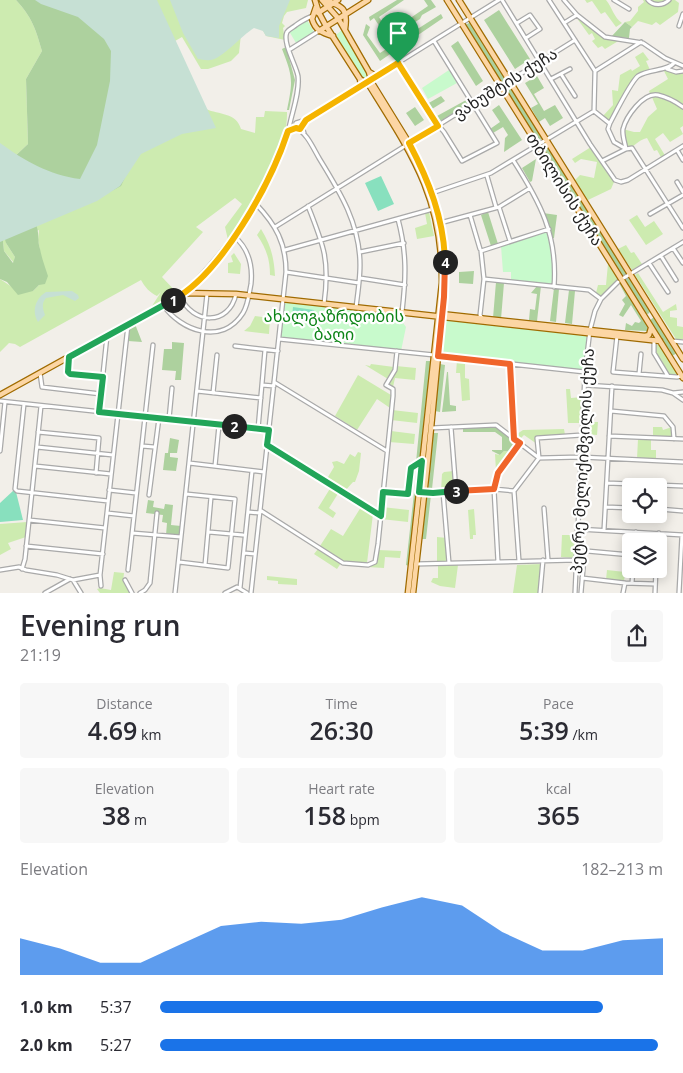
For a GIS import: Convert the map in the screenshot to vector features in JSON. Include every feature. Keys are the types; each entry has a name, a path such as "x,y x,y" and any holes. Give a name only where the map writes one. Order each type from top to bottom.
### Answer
{"main road":[{"path":"323,0 336,1 340,5 346,14 345,31"},
{"path":"323,0 338,18 369,72 371,80 408,144 432,193 440,222 445,262 439,315"},
{"path":"319,31 368,0"},
{"name":"თბილისის ქუჩა","path":"447,0 620,281 682,377"},
{"name":"თბილისის ქუჩა","path":"459,0 682,358"},
{"path":"313,16 336,1"},
{"path":"316,2 319,13 360,79 361,86"},
{"path":"316,2 313,22 319,31 333,36"},
{"path":"369,72 376,76"},
{"path":"360,79 369,85 408,144 434,209 440,238 442,269 431,428 408,593"},
{"path":"0,395 182,295 249,295 402,312 482,318 516,324"},
{"path":"643,314 646,315 652,312 652,309"},
{"path":"439,315 590,332 645,336 648,335 651,328"},
{"path":"648,322 648,318 654,315 657,316"},
{"path":"590,332 660,341"},
{"path":"670,356 678,354 678,351"},
{"path":"413,593 422,492 422,463 436,356"},
{"path":"673,362 679,356 682,358"}],"street":[{"path":"297,122 306,120 501,0 615,180 618,182 626,181 683,146"},
{"path":"549,0 595,71 594,111"},
{"path":"564,0 577,15 608,38 629,39 641,42 674,63 683,66"},
{"path":"614,0 629,9"},
{"path":"648,0 656,5 666,4 669,0"},
{"path":"679,26 683,14"},
{"path":"517,23 530,15 540,29 526,38"},
{"path":"564,23 577,15"},
{"path":"236,294 235,299 227,310 219,315 204,318 189,310 182,295 219,256 234,236 256,204 280,156 288,131 298,76 289,50 288,32 307,17 313,16"},
{"path":"289,50 319,31"},
{"name":"ვახუშტის ქუჩა","path":"275,227 575,40"},
{"path":"398,63 462,161 497,143 434,41"},
{"path":"595,71 641,42"},
{"path":"626,149 614,142 610,137 608,130 610,123 638,76 659,68 672,66 674,63"},
{"path":"666,68 676,72 683,71"},
{"path":"551,79 570,69"},
{"path":"561,74 574,96"},
{"path":"626,149 623,129 636,105 643,99 651,95 658,95 674,101 683,107"},
{"path":"594,111 610,123"},
{"path":"432,193 486,176 594,111"},
{"path":"291,114 338,188 356,230 360,252 360,278 356,307"},
{"path":"288,131 300,128 306,120"},
{"path":"297,122 300,128"},
{"path":"602,161 632,148 683,228"},
{"path":"677,150 683,160"},
{"path":"513,160 530,188 549,229 554,253 554,286"},
{"path":"486,176 510,241"},
{"path":"650,214 683,193 677,182"},
{"path":"440,222 497,207 530,188"},
{"path":"225,593 237,587 249,593 256,554 286,272 285,250 275,227 256,204"},
{"path":"308,206 322,240 326,260 327,278 324,304"},
{"path":"285,250 434,209"},
{"path":"470,215 480,249"},
{"path":"398,219 404,243 405,285 402,312"},
{"path":"482,318 480,315 484,279 480,251 549,229"},
{"path":"163,305 182,324 194,330 216,332 232,324 242,314 249,295 252,274 250,259 243,246 234,236"},
{"path":"484,279 589,290 601,299 620,281 683,242"},
{"path":"360,252 404,243"},
{"path":"674,248 683,263"},
{"path":"661,256 676,280"},
{"path":"649,263 668,292"},
{"path":"286,272 359,283"},
{"path":"360,278 405,285"},
{"path":"175,593 207,294"},
{"name":"პეტრე მელიქიშვილის ქუჩა","path":"575,593 586,372 590,332 595,311 601,299"},
{"path":"101,586 100,575 128,325"},
{"path":"99,412 107,336"},
{"path":"617,336 613,372 682,377"},
{"path":"279,339 586,372"},
{"path":"654,340 654,353 668,376"},
{"path":"672,341 683,342"},
{"path":"128,570 153,344"},
{"path":"234,346 278,351"},
{"path":"258,429 265,350"},
{"path":"248,512 260,512 343,563 368,565 376,560 393,389 386,385 395,370 397,352"},
{"path":"213,393 217,354"},
{"path":"639,374 641,354"},
{"path":"69,357 68,372 70,374 103,377"},
{"path":"510,364 514,439"},
{"path":"40,373 42,387 101,394"},
{"path":"262,385 274,384 387,451"},
{"path":"585,385 662,390 673,393 683,400"},
{"name":"პეტრე მელიქიშვილის ქუჩა","path":"604,530 612,386"},
{"path":"168,419 172,388"},
{"path":"197,391 260,398"},
{"path":"673,393 683,392"},
{"path":"0,401 269,430"},
{"path":"0,451 5,402"},
{"path":"24,404 14,486 17,491 108,501"},
{"path":"21,566 25,559 41,406"},
{"path":"611,411 664,416 673,427 674,439"},
{"path":"149,495 159,418"},
{"path":"215,466 219,425"},
{"path":"431,428 496,425 539,458 581,457 683,462"},
{"path":"451,427 456,491"},
{"path":"38,432 99,438 96,472"},
{"path":"519,561 514,491 539,458 537,438 582,435"},
{"path":"609,436 683,439"},
{"path":"498,562 494,489 498,473 520,443"},
{"path":"267,445 381,516"},
{"path":"142,446 154,447"},
{"path":"36,447 113,454"},
{"path":"189,463 264,472"},
{"path":"383,492 408,494 411,468 422,463"},
{"path":"34,466 111,474"},
{"path":"240,588 252,471"},
{"path":"607,483 683,486"},
{"path":"422,492 494,489 514,491"},
{"path":"110,490 136,493"},
{"path":"443,492 449,563"},
{"path":"179,562 228,568 232,534 235,499 210,498 186,494"},
{"path":"205,565 209,532 210,498"},
{"path":"606,507 622,508"},
{"path":"544,508 548,560"},
{"path":"667,510 683,511"},
{"path":"107,513 134,516"},
{"path":"140,593 145,592 150,583 157,513"},
{"path":"29,520 105,528"},
{"path":"577,529 659,533"},
{"path":"209,532 243,535"},
{"path":"132,533 181,537"},
{"path":"667,534 683,535 679,593"},
{"path":"26,546 103,554"},
{"path":"576,550 622,554"},
{"path":"244,553 256,554"},
{"path":"416,564 584,558 581,593"},
{"path":"540,593 543,560"},
{"path":"0,570 21,566 72,579 81,593"},
{"path":"45,593 72,579 100,575"},
{"path":"582,578 625,583 656,584"},
{"path":"632,578 632,583"},
{"path":"655,593 656,578"},
{"path":"125,580 132,593"},
{"path":"624,593 625,583"}],"green space":[{"path":"0,0 16,0 26,12 33,24 42,51 26,79 28,144 12,159 0,153"},
{"path":"16,0 154,0 136,154 121,186 106,194 2,232 4,251 13,263 15,257 4,236 35,222 37,229 39,246 48,276 45,284 39,285 33,291 18,295 7,282 0,279 0,153 12,159 28,144 26,79 42,51 33,24"},
{"path":"35,0 157,0 216,128 182,134 141,154 120,186 97,201 0,242 0,143 19,156 48,171 80,179 97,145 110,81 111,51 104,39 78,17 41,4"},
{"path":"154,0 308,0 306,8 287,12 284,16 282,23 285,26 283,28 285,40 266,36 262,29 249,26 241,34 239,53 231,61 208,69 201,69 182,37 175,41 206,109 231,117 239,124 241,129 255,133 256,117 264,117 265,111 287,112 282,145 275,162 267,179 228,240 225,227 242,204 235,198 196,227 203,232 162,277 179,295 151,311 161,292 157,296 141,280 20,347 9,343 0,352 0,279 12,287 33,291 39,285 40,251 39,230 6,243 15,257 14,263 4,251 2,232"},
{"path":"170,0 290,0 279,26 279,38 266,36 263,31 254,28 226,52 215,59 207,60 198,59 183,33"},
{"path":"397,0 404,0 379,17 387,30 406,21 428,6 424,0 431,0 436,7 383,41 381,36 384,33 374,18 370,21 369,17"},
{"path":"585,0 606,0 622,23 616,27 605,12 601,14 592,1 587,3"},
{"path":"643,0 675,0 679,3 678,12 660,25 656,22 652,25 638,21 632,27 625,22 630,21 638,11 638,7 644,2"},
{"path":"499,10 530,59 515,69 484,20"},
{"path":"441,14 443,18 380,61 363,35 366,24 370,27 367,35 380,53"},
{"path":"578,16 602,35 614,40 620,40 605,49 602,46 598,48 592,41 595,39 592,33 589,35 576,17"},
{"path":"307,20 314,32 296,43 289,31"},
{"path":"471,22 507,79 501,83 465,25"},
{"path":"625,22 632,27 629,38 611,37"},
{"path":"343,29 370,75 363,79 336,35"},
{"path":"458,41 483,81 476,86 451,46"},
{"path":"286,47 295,80 289,110 287,110 291,79 282,49"},
{"path":"643,52 649,60 646,61 650,70 638,75 609,121 603,116 613,105 612,90 618,91 620,75 640,66 635,57"},
{"path":"663,69 683,73 683,106 658,94 650,94 649,91 668,79"},
{"path":"449,70 457,83 428,99 422,88"},
{"path":"537,76 544,88 534,94 544,111 555,105 563,118 550,126 545,118 539,122 531,108 538,104 525,83"},
{"path":"509,83 543,138 538,141 504,86"},
{"path":"651,95 658,95 683,107 683,126 680,128 683,134 670,142 663,133 655,139 666,157 662,159 657,150 654,151 647,138 626,149 623,129 640,132 648,117 657,109"},
{"path":"441,96 445,101 432,109 437,116 468,99 470,103 439,122 427,104"},
{"path":"499,105 522,140 504,152 505,138 508,135 503,127 493,133 490,129 500,122 492,110"},
{"path":"415,107 424,120 415,126 406,113"},
{"path":"545,141 628,274 622,277 539,145"},
{"path":"591,147 614,182 611,189 588,200 574,181 580,175 594,178 597,162 581,159 575,163 572,159"},
{"path":"536,159 532,181 530,182 522,168"},
{"path":"381,176 394,204 378,211 365,183"},
{"path":"429,212 434,236 417,239 415,228 427,224 425,213"},
{"path":"488,212 498,244 491,246 481,215"},
{"path":"543,213 557,215 554,238 553,238"},
{"path":"637,215 645,227 654,221 663,234 646,245 629,220"},
{"path":"261,229 271,252 275,276 270,275 267,254 257,235"},
{"path":"548,230 554,258 554,284 511,281 511,272 503,272 501,246"},
{"path":"626,245 631,253 634,252 642,264 632,270 618,249"},
{"path":"234,253 241,264 240,274 228,273 228,263 233,262 231,256"},
{"path":"608,264 618,280 601,297 596,293 598,285 606,285"},
{"path":"474,271 473,284 459,283 459,272"},
{"path":"638,273 663,312 676,304 677,310 670,311 670,317 677,318 677,326 683,327 683,339 676,339 635,275"},
{"path":"630,276 651,311 648,314 644,313 624,280"},
{"path":"496,282 504,283 501,319 493,318"},
{"path":"621,282 648,327 647,331 625,330 626,323 632,326 635,322 639,323 641,321 631,305 623,317 619,315 625,304 622,300 626,296 619,283"},
{"path":"537,286 541,286 537,321 529,320 530,309 535,310 537,294 531,293"},
{"path":"554,288 559,289 556,322 550,321"},
{"path":"569,290 575,291 572,324 565,323"},
{"path":"72,291 79,298 75,301 63,295 46,298 43,304 45,315 38,322 35,309 37,301 42,295 46,292"},
{"name":"ახალგაზრდობის ბაღი","path":"287,302 404,315 403,323 406,327 401,351 282,339 280,336 285,304"},
{"path":"293,307 314,310 312,319 292,317"},
{"path":"255,316 270,318 269,334 244,331 250,326"},
{"path":"654,317 677,351 672,356 649,321"},
{"name":"ახალგაზრდობის ბაღი","path":"444,318 587,335 584,370 441,355"},
{"path":"135,324 142,342 128,341 129,327"},
{"path":"172,342 184,343 181,380 175,380 176,371 162,370 164,349 172,349"},
{"path":"655,345 659,345 677,374 668,375 655,354"},
{"path":"457,360 465,361 465,378 469,379 470,400 462,401 460,373 456,373"},
{"path":"426,361 431,361 420,459 416,462"},
{"path":"371,364 394,367 388,379 365,365 370,366"},
{"path":"440,364 445,365 440,412 435,411"},
{"path":"396,366 416,368 415,380 395,378 393,387 388,385"},
{"path":"447,372 450,405 456,406 456,411 442,412"},
{"path":"358,375 391,395 390,408 377,399 357,430 335,416"},
{"path":"566,389 570,389 571,398 582,397 580,423 568,423"},
{"path":"392,410 418,413 417,423 391,420"},
{"path":"586,422 598,422 597,435 585,434"},
{"path":"496,427 518,443 512,452 504,451 500,455 492,451 502,450 502,437 495,432 463,432 463,428"},
{"path":"653,427 662,427 663,430 672,427 673,437 653,437"},
{"path":"564,429 565,435 537,437 537,444 524,435 519,440 516,438 517,434 523,430"},
{"path":"391,431 415,434 414,444 389,442"},
{"path":"433,433 438,433 432,489 428,489"},
{"path":"170,438 179,440 177,453 170,453 170,457 178,458 176,471 163,470 165,453 168,453"},
{"path":"638,439 651,439 651,450 656,450 656,460 637,459"},
{"path":"504,451 512,452 498,473 496,471 495,454 500,455"},
{"path":"358,452 361,453 359,471 355,482 344,492 322,478 328,477 334,467 332,462 337,461 344,464 350,454 355,457"},
{"path":"417,466 420,466 409,566 406,565"},
{"path":"454,471 455,490 441,491 442,474"},
{"path":"331,487 339,492 329,508 336,513 333,518 318,508"},
{"path":"14,490 23,520 0,522 0,503"},
{"path":"427,495 431,495 426,539 422,539"},
{"path":"148,500 154,501 153,507 164,509 165,504 173,505 171,525 181,526 180,536 166,535 167,523 162,522 163,515 146,513"},
{"path":"361,507 373,514 367,563 344,561 320,546 331,529 343,536"},
{"path":"382,507 409,510 408,522 381,519"},
{"path":"474,509 476,535 473,535 473,539 470,539 468,510"},
{"path":"27,522 26,537 8,543 11,549 0,555 0,524"},
{"path":"562,535 575,535 574,558 561,557"},
{"path":"437,537 447,538 449,561 437,561"},
{"path":"318,549 341,563 337,569 314,554"},
{"path":"378,550 401,551 400,558 385,557 384,568 367,567 376,562"},
{"path":"541,564 538,593 513,593 517,565"},
{"path":"438,565 458,565 455,588 440,586 431,582 433,578 438,578"},
{"path":"607,570 622,572 622,578 624,578 624,582 606,580"},
{"path":"114,572 124,573 123,581 131,593 100,593 97,589 111,590"},
{"path":"267,576 297,579 297,585 278,584 278,581 267,580"}],"route":[{"path":"398,63 438,126 409,143 431,188 437,207 442,236 445,259 445,283 438,356 510,364 514,439 520,443 498,473 494,489 433,493 419,492 422,461 416,463 411,468 408,494 383,492 381,516 267,445 269,430 99,412 103,377 70,374 68,372 69,357 184,293 212,266 256,204 280,156 288,131 296,128 299,130 306,120 398,63"}]}
